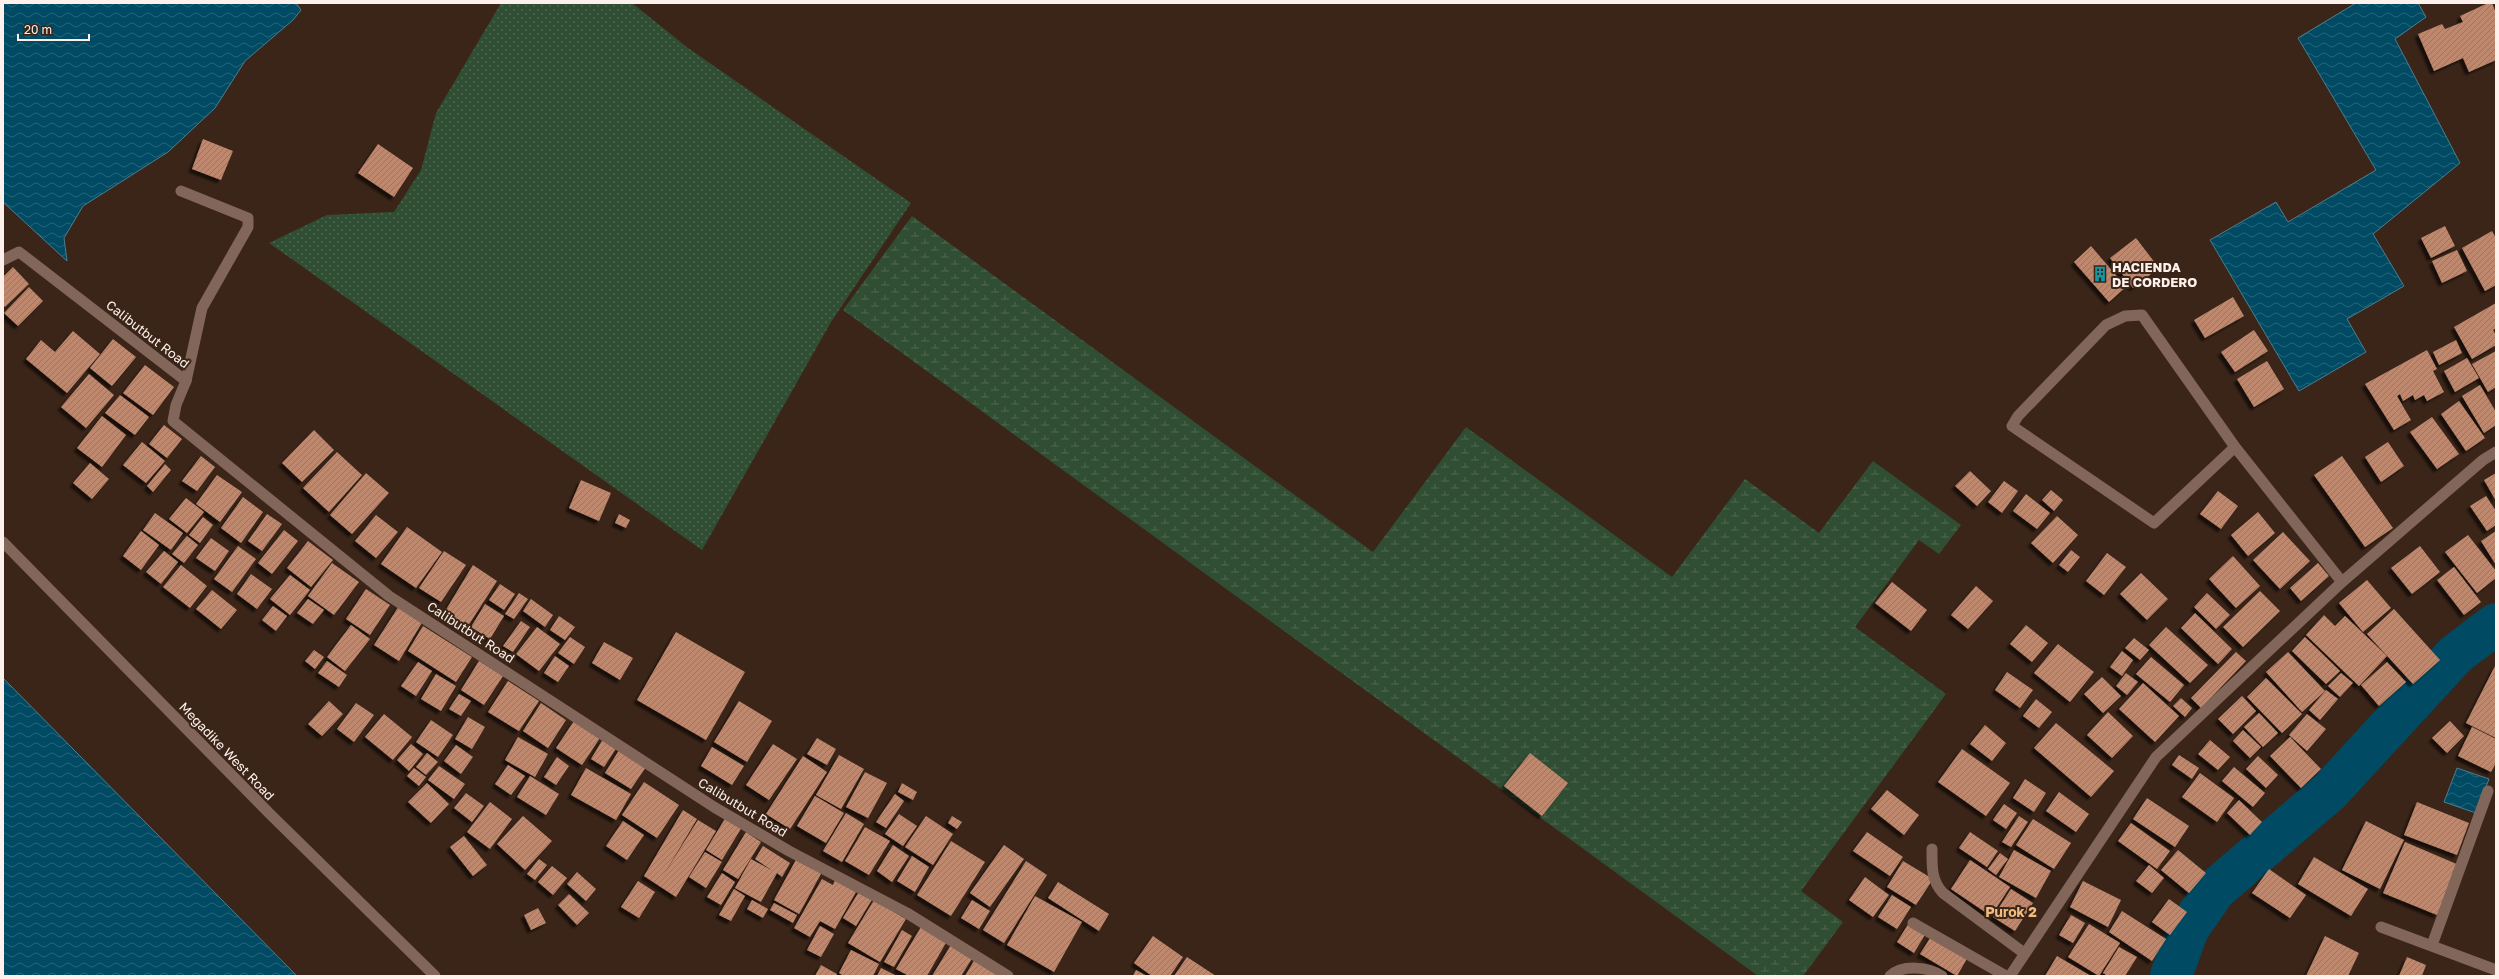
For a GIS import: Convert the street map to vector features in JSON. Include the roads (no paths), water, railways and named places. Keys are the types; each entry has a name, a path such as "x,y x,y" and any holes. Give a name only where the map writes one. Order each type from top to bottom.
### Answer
{"street":[{"path":"181,191 248,218 248,227 202,308 186,381"},
{"name":"Calibutbut Road","path":"3,260 19,252 186,381 176,405 174,421 389,596 714,807 789,851 907,913 1008,976"},
{"path":"2235,447 2154,523 2012,426 2018,416 2106,325 2125,316 2142,315 2189,379 2235,447 2342,582"},
{"path":"2010,976 2156,757 2342,582 2483,460 2496,452"},
{"name":"Megadike West Road","path":"3,542 270,814 435,976"},
{"path":"2432,945 2488,791"},
{"path":"1932,849 1933,878 1935,884 1943,893 2024,953"},
{"path":"1913,922 2006,976"},
{"path":"2381,927 2496,970"},
{"path":"1890,976 1894,973 1913,968 1935,971 1942,976"}],"water":[{"path":"3,3 296,3 301,10 293,20 245,61 215,108 168,152 83,206 64,238 67,261 3,202"},
{"path":"2356,3 2418,3 2426,17 2395,39 2460,163 2373,234 2404,286 2347,319 2366,352 2299,391 2210,240 2276,202 2288,222 2376,170 2298,38"},
{"path":"3,678 297,976 3,976"},
{"path":"2457,768 2489,779 2476,813 2444,802"}],"waterway":[{"path":"2171,976 2188,929 2215,890 2330,791 2456,654 2496,624"}],"place":[{"name":"HACIENDA DE CORDERO","path":"2100,274"}],"district":[{"name":"Purok 2","path":"2011,911"}]}
